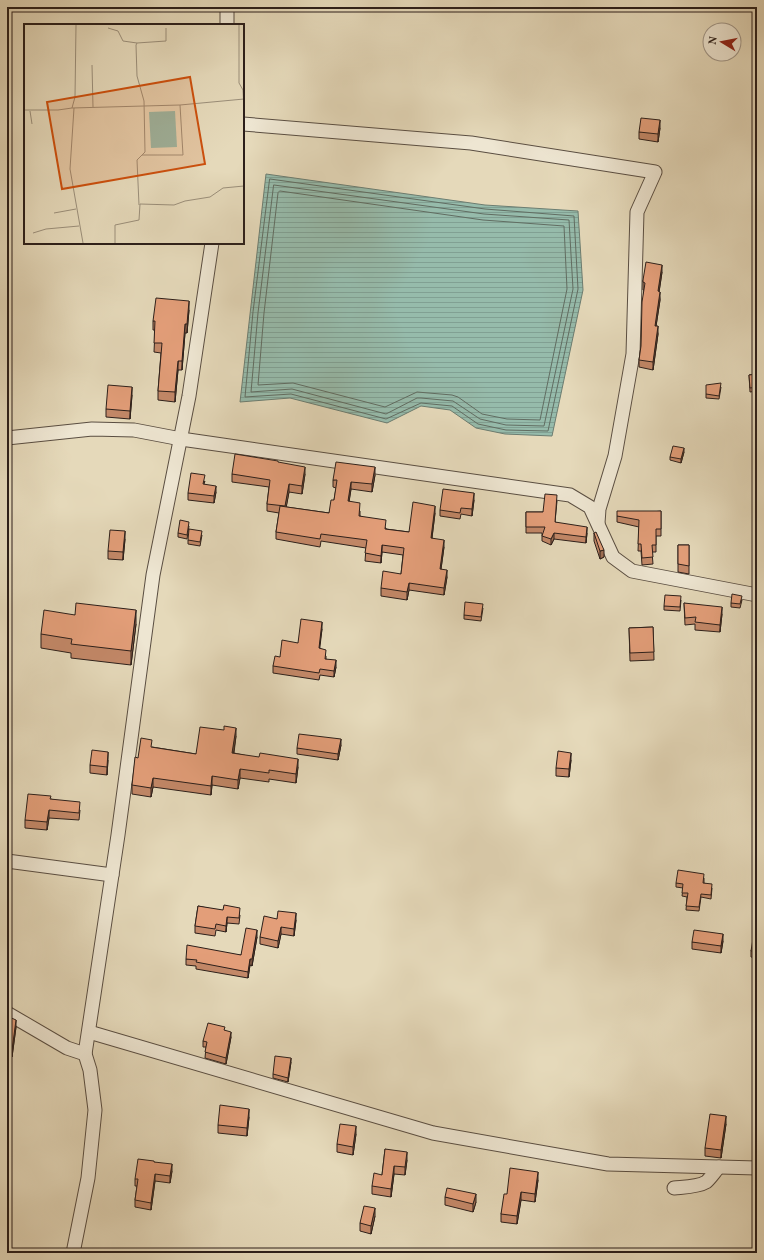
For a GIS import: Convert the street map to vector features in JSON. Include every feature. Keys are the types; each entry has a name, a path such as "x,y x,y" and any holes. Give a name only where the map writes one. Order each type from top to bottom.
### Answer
{"street":[{"path":"227,7 227,24"},
{"path":"244,124 471,143 655,172 637,212 633,354 615,456 599,509 598,523"},
{"path":"73,1253 88,1178 95,1110 90,1070 85,1054 112,875 153,575 189,396 212,244"},
{"path":"7,438 92,429 134,430 181,439 570,495 590,507 613,557 632,571 757,595"},
{"path":"7,861 112,875"},
{"path":"7,1014 67,1048 85,1054"},
{"path":"89,1032 433,1133 608,1164 757,1168"},
{"path":"674,1188 700,1184 707,1181 719,1167"}],"water":[{"path":"266,174 485,205 578,211 583,290 552,436 505,434 476,428 450,410 421,406 387,423 290,398 240,402"}],"building":[{"path":"641,118 660,120 658,134 639,132"},
{"path":"646,262 662,265 655,326 658,326 653,362 639,360 641,346 642,302 645,283 643,280"},
{"path":"156,298 189,301 187,324 185,324 182,361 178,361 175,392 158,391 162,343 154,343 155,321 153,321"},
{"path":"757,374 757,387 750,388 749,375"},
{"path":"721,383 719,396 706,394 706,385"},
{"path":"108,385 132,387 130,411 106,409"},
{"path":"673,446 684,448 681,459 670,457"},
{"path":"235,454 305,467 302,486 289,484 285,506 267,504 270,480 232,474"},
{"path":"336,462 375,467 372,484 351,482 348,501 360,503 359,516 386,520 385,529 409,532 413,502 435,506 431,538 444,540 440,569 447,570 444,588 409,583 407,592 381,588 383,571 401,574 404,548 382,545 381,556 365,553 367,540 321,534 320,539 276,532 280,506 329,513 331,500 334,500 337,480 333,480"},
{"path":"191,473 205,475 203,484 216,486 214,496 188,493"},
{"path":"443,489 474,493 472,509 461,508 460,513 440,510"},
{"path":"545,494 557,495 555,522 587,527 586,537 554,533 551,539 542,536 545,527 526,527 526,512 543,512"},
{"path":"617,511 661,511 661,529 656,529 656,545 652,545 653,557 642,558 641,544 638,544 639,520 617,516"},
{"path":"180,520 189,522 187,535 178,533"},
{"path":"189,529 202,531 200,542 188,540"},
{"path":"110,530 125,531 123,552 108,551"},
{"path":"596,532 604,550 600,551 594,533"},
{"path":"678,545 689,545 689,566 678,564"},
{"path":"732,594 742,596 740,604 731,603"},
{"path":"665,595 681,596 680,607 664,606"},
{"path":"465,602 483,604 481,617 464,615"},
{"path":"76,603 136,610 131,651 71,644 72,639 41,634 44,610 75,615"},
{"path":"684,603 722,607 720,625 695,622 696,617 685,618"},
{"path":"301,619 322,622 319,648 326,650 325,659 336,660 334,671 320,669 319,673 273,666 275,656 280,657 282,640 298,643"},
{"path":"653,627 654,652 630,653 629,628"},
{"path":"224,726 236,728 232,753 259,757 260,753 298,759 296,774 269,770 269,773 240,769 238,780 212,776 211,786 153,778 151,788 132,785 135,757 138,758 141,738 152,740 151,747 196,754 200,727 224,730"},
{"path":"299,734 341,739 338,754 297,748"},
{"path":"92,750 108,752 107,767 90,765"},
{"path":"558,751 571,753 569,769 556,768"},
{"path":"28,794 51,796 50,799 80,802 79,813 49,810 47,822 25,820"},
{"path":"678,870 704,874 703,883 712,884 711,895 701,894 699,907 686,906 688,893 682,893 683,884 676,883"},
{"path":"224,905 240,908 239,918 227,917 226,926 216,924 215,929 195,926 198,906 223,910"},
{"path":"278,911 296,913 294,929 281,927 278,941 260,937 264,916 277,919"},
{"path":"246,928 257,930 248,972 196,962 197,960 186,959 187,945 241,955"},
{"path":"694,930 723,934 721,946 692,942"},
{"path":"754,933 757,933 757,952 751,951"},
{"path":"7,1016 16,1020 12,1050 7,1049"},
{"path":"208,1023 225,1027 224,1030 231,1032 226,1058 205,1052 207,1042 203,1041"},
{"path":"275,1056 291,1058 288,1078 273,1074"},
{"path":"220,1105 249,1109 247,1128 218,1125"},
{"path":"710,1114 726,1116 721,1150 705,1148"},
{"path":"340,1124 356,1126 353,1147 337,1144"},
{"path":"385,1149 407,1152 405,1167 394,1166 391,1189 372,1186 374,1173 382,1175"},
{"path":"138,1159 172,1164 170,1176 155,1174 151,1203 135,1200 138,1179 135,1179"},
{"path":"510,1168 538,1172 535,1194 521,1192 517,1216 501,1214 504,1194 507,1194"},
{"path":"447,1188 476,1194 473,1204 445,1197"},
{"path":"364,1206 375,1208 371,1226 360,1223"},
{"path":"108,1250 117,1252 117,1253 107,1253"}]}
